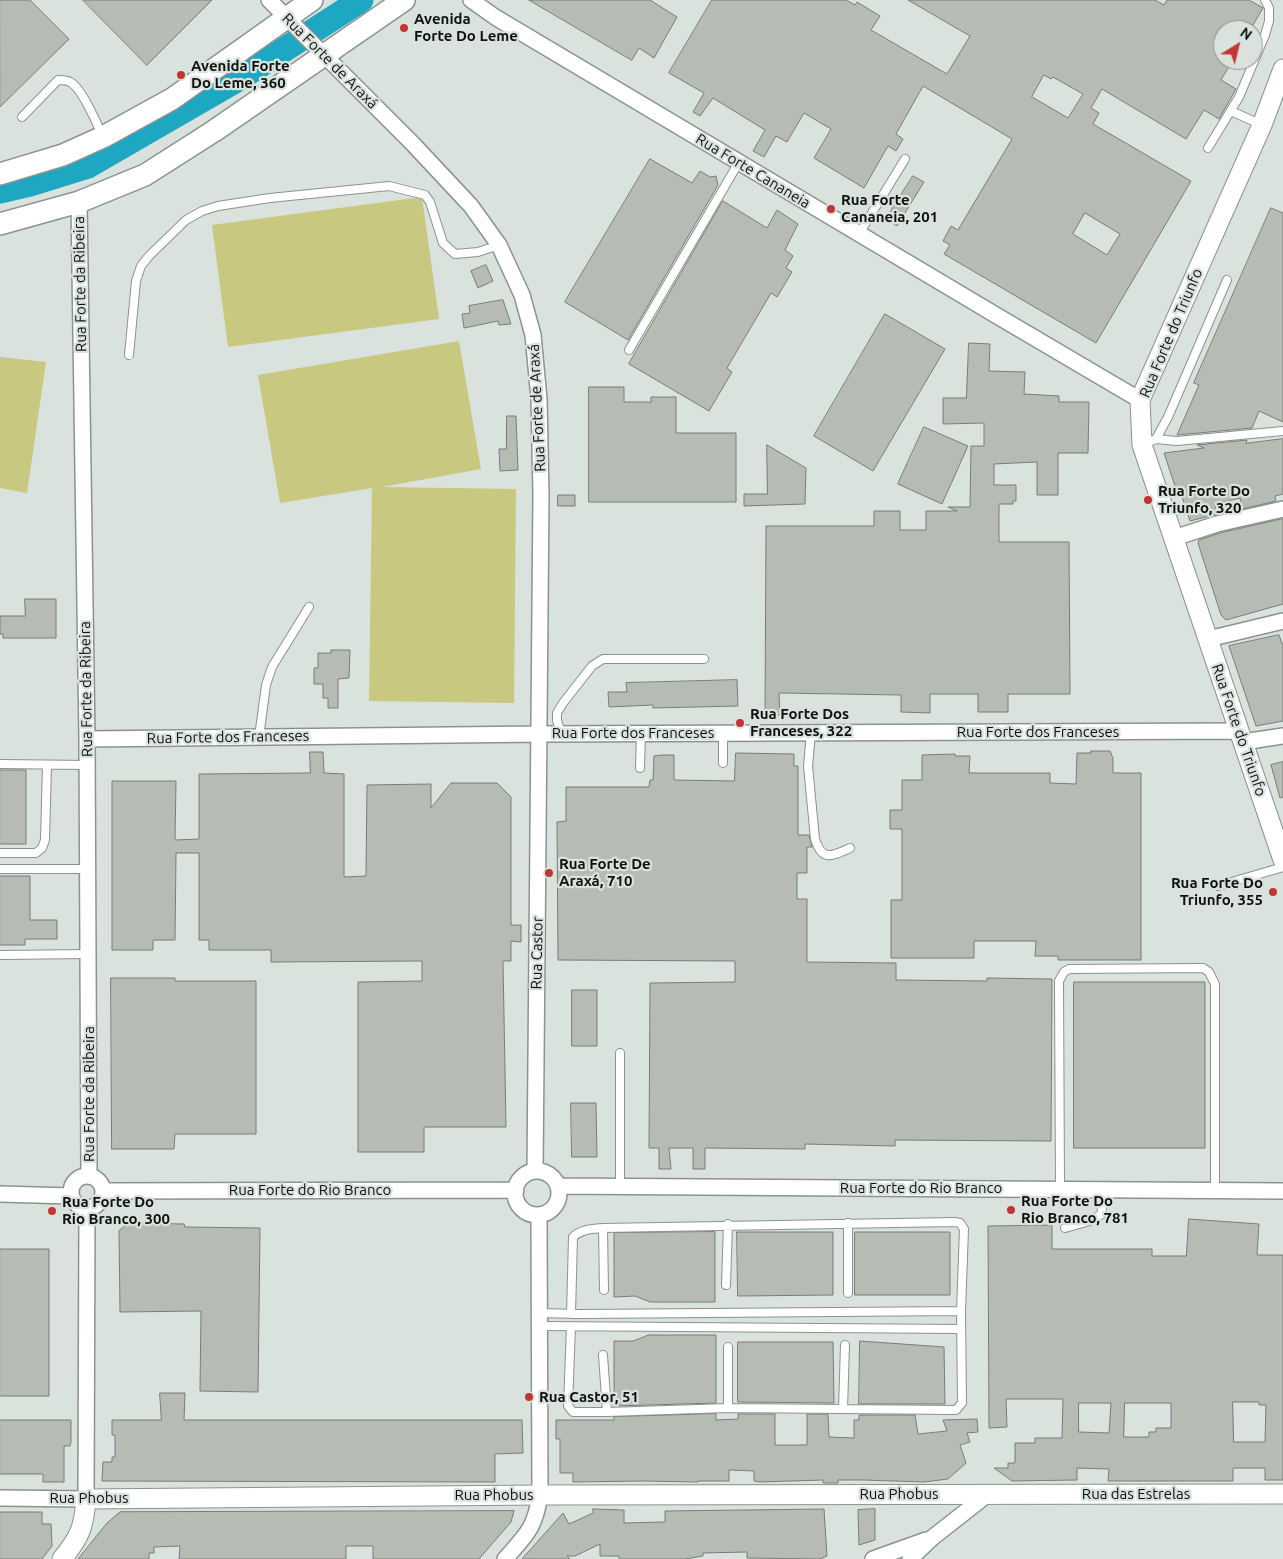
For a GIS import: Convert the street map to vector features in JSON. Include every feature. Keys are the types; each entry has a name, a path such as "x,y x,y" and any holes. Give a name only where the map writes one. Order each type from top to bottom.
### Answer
{"main road":[{"path":"0,174 63,155 103,137 172,99 291,22 312,0"},
{"path":"0,224 79,202 145,175 214,131 321,52 404,0"}],"street":[{"name":"Rua Forte de Araxá","path":"269,0 471,206 499,245 522,296 533,335 538,390 541,494 540,734"},
{"name":"Rua Forte Cananeia","path":"471,0 859,234 1140,400"},
{"name":"Rua Forte do Triunfo","path":"1283,69 1262,125 1140,400 1174,538 1283,860"},
{"name":"Rua Forte da Ribeira","path":"79,202 88,765 90,1176"},
{"path":"1174,538 1217,524 1283,509"},
{"path":"1208,640 1283,620"},
{"name":"Rua Forte dos Franceses","path":"87,739 641,733 1283,736"},
{"name":"Rua Castor","path":"535,1172 540,734"},
{"path":"535,1172 549,1175 558,1186 560,1193 555,1207 550,1212 538,1216 523,1210 516,1197 516,1190 522,1178 528,1173 535,1172"},
{"path":"90,1176 99,1180 104,1191 97,1205 86,1209 76,1205 70,1190 79,1177 90,1176"},
{"name":"Rua Forte do Rio Branco","path":"558,1186 1283,1191"},
{"name":"Rua Forte do Rio Branco","path":"104,1191 516,1190"},
{"path":"0,1194 71,1196"},
{"path":"62,1559 80,1534 86,1498 86,1209"},
{"path":"506,1559 533,1524 540,1495 538,1216"},
{"path":"910,1559 932,1538 988,1494"},
{"name":"Rua Phobus","path":"0,1498 988,1494"},
{"name":"Rua das Estrelas","path":"988,1494 1283,1494"},
{"path":"873,1559 932,1538"}],"lane":[{"path":"1208,148 1239,97 1265,35 1269,21 1269,8 1265,0"},
{"path":"22,117 58,80 70,82 79,91 103,137"},
{"path":"1231,111 1262,125"},
{"path":"859,234 905,159"},
{"path":"629,350 739,162"},
{"path":"129,355 136,281 141,266 186,220 202,211 218,206 270,198 389,186 425,195 430,202 443,243 455,254 478,252 499,245"},
{"path":"1149,442 1168,417 1227,280"},
{"path":"1149,442 1283,432"},
{"path":"259,736 266,685 272,667 309,607"},
{"path":"561,734 556,720 557,713 592,666 603,659 704,658"},
{"path":"640,768 641,733"},
{"path":"723,733 723,763"},
{"path":"811,733 808,766 815,840 818,851 824,855 833,856 850,848"},
{"path":"0,764 88,765"},
{"path":"0,854 36,853 42,848 45,840 47,765"},
{"path":"1218,886 1283,867"},
{"path":"0,869 88,869"},
{"path":"0,955 88,954"},
{"path":"1060,1189 1059,981 1064,972 1069,969 1204,968 1210,972 1215,984 1215,1190"},
{"path":"620,1053 620,1186"},
{"path":"1065,1228 1090,1221 1102,1214 1101,1190"},
{"path":"571,1314 573,1237 582,1231 603,1228 728,1224 848,1223 960,1223 964,1229 961,1310 962,1403 956,1410 728,1408 573,1412 568,1406 571,1326"},
{"path":"848,1223 848,1293"},
{"path":"726,1284 728,1224"},
{"path":"603,1228 604,1290"},
{"path":"539,1319 571,1314 961,1310"},
{"path":"851,1311 852,1328"},
{"path":"715,1312 715,1327"},
{"path":"539,1319 571,1326 961,1329"},
{"path":"843,1409 844,1345"},
{"path":"728,1347 728,1408"},
{"path":"603,1355 607,1412"}],"shaded area":[{"path":"422,197 439,319 228,347 212,225"},
{"path":"459,341 481,469 382,487 516,489 514,703 369,701 372,488 280,503 258,375"},
{"path":"0,357 46,362 27,493 0,488"}],"building":[{"path":"0,0 30,0 69,39 0,107"},
{"path":"83,0 212,0 147,65"},
{"path":"529,0 650,0 677,17 654,58 639,48 632,60"},
{"path":"712,0 846,0 855,5 857,2 880,16 871,30 947,74 970,36 908,0 1155,0 1164,5 1167,0 1249,0 1263,8 1256,20 1213,20 1213,70 1227,70 1221,80 1236,89 1219,119 1204,110 1186,139 1102,89 1091,108 1099,113 1093,124 1191,181 1096,343 944,254 950,245 943,241 951,226 958,230 1012,139 923,86 896,134 903,139 896,151 888,146 864,188 814,158 831,129 804,113 787,142 776,136 764,157 753,151 765,130 713,98 700,116 693,112 704,93 669,73","holes":["1044,75 1051,79 1053,77 1083,94 1068,118 1032,97","1085,213 1120,234 1107,255 1073,234"]},
{"path":"650,159 692,183 700,171 710,177 716,176 718,185 628,340 565,302"},
{"path":"913,176 924,182 897,226 886,219"},
{"path":"723,201 767,228 777,210 798,224 785,250 793,256 786,268 792,272 777,297 771,293 727,368 732,372 709,411 629,364"},
{"path":"1271,208 1283,213 1283,422 1259,411 1252,428 1177,435 1199,385 1194,383"},
{"path":"486,265 493,281 478,288 471,271"},
{"path":"503,300 511,324 499,325 498,321 464,328 462,314 470,313 469,306"},
{"path":"885,314 945,349 873,471 814,436"},
{"path":"969,343 990,344 989,371 1025,372 1024,394 1059,396 1059,402 1089,402 1088,453 1058,453 1058,495 1037,495 1037,462 994,464 994,485 1016,485 1016,501 1013,501 1013,504 999,504 999,542 1069,542 1070,694 1008,694 1008,712 978,712 978,694 930,694 930,713 901,712 901,695 779,693 780,715 765,715 766,526 874,526 874,511 900,511 900,530 926,530 926,511 957,511 948,507 970,507 971,446 984,446 984,423 943,424 943,398 966,398"},
{"path":"589,387 624,387 624,402 651,402 651,397 676,397 676,433 736,433 736,502 589,502"},
{"path":"507,416 516,416 518,470 500,471 499,449 506,449"},
{"path":"924,427 968,446 942,504 898,484"},
{"path":"1283,439 1283,494 1275,496 1276,501 1242,509 1240,498 1215,504 1217,514 1190,521 1179,488 1176,489 1164,453 1204,448 1197,445 1247,440 1246,443"},
{"path":"767,445 806,468 805,504 744,506 744,494 767,494"},
{"path":"558,495 575,495 575,506 558,506"},
{"path":"1283,519 1283,604 1226,620 1221,615 1198,543 1199,540 1220,533"},
{"path":"25,599 56,599 56,638 3,638 3,634 0,634 0,616 25,616"},
{"path":"1279,635 1283,646 1283,721 1256,726 1229,646"},
{"path":"331,650 350,650 349,678 338,679 338,708 328,708 328,698 323,698 323,684 314,684 314,668 318,668 318,653 331,653"},
{"path":"737,680 738,706 653,708 653,705 609,707 608,692 627,692 626,683"},
{"path":"1091,751 1110,751 1113,758 1113,773 1141,773 1141,960 1058,960 1058,956 1035,956 1036,941 974,941 974,958 891,958 891,900 902,900 902,829 890,829 890,810 902,810 902,780 922,780 922,755 955,754 955,756 970,756 969,773 1050,773 1050,783 1076,784 1077,753 1091,753"},
{"path":"310,752 323,752 324,773 344,774 344,877 366,876 367,785 431,784 431,808 451,783 497,783 511,797 511,925 521,925 521,942 511,941 511,961 503,961 506,1127 424,1127 424,1152 358,1152 358,982 422,981 422,961 271,962 271,950 209,950 209,940 199,940 199,853 176,853 175,940 153,940 153,950 112,950 112,781 176,781 175,840 199,839 199,774 310,773"},
{"path":"736,753 794,754 794,766 798,766 798,835 809,835 812,847 807,847 807,873 797,873 797,899 807,899 807,962 896,963 896,980 987,981 987,978 1052,979 1051,1141 895,1140 895,1146 805,1144 805,1149 705,1148 705,1169 693,1169 693,1148 669,1148 671,1169 659,1169 659,1148 649,1148 650,983 735,982 735,961 558,960 557,822 566,821 566,787 649,787 650,780 653,780 654,756 662,755 674,755 674,780 734,781"},
{"path":"1283,762 1283,797 1280,798 1271,765"},
{"path":"0,770 26,770 26,844 0,844"},
{"path":"0,876 30,876 30,920 57,920 57,939 25,939 25,945 0,945"},
{"path":"111,978 175,978 175,981 256,981 256,1134 175,1134 174,1149 112,1149"},
{"path":"1074,982 1205,982 1205,1148 1074,1148"},
{"path":"572,990 597,990 597,1046 572,1046"},
{"path":"571,1103 596,1103 597,1157 572,1157"},
{"path":"1189,1219 1259,1224 1257,1255 1283,1255 1283,1480 1265,1480 1265,1468 1233,1468 1233,1481 1108,1481 1109,1469 1077,1468 1077,1480 1012,1481 994,1468 1008,1468 1008,1463 1015,1463 1015,1443 1035,1443 1035,1438 1062,1438 1063,1399 1006,1399 1007,1427 989,1428 988,1226 1052,1225 1052,1249 1152,1249 1152,1256 1186,1256","holes":["1233,1402 1259,1402 1259,1405 1266,1405 1265,1442 1234,1442","1079,1403 1111,1403 1109,1433 1079,1432","1125,1403 1171,1403 1171,1428 1156,1428 1156,1432 1149,1432 1149,1437 1124,1437"]},
{"path":"129,1223 184,1224 185,1227 260,1228 258,1392 200,1391 201,1311 120,1312 119,1231"},
{"path":"715,1232 715,1302 650,1302 635,1296 614,1297 614,1233"},
{"path":"737,1232 833,1232 833,1295 738,1296"},
{"path":"855,1232 950,1232 950,1295 855,1295"},
{"path":"0,1249 49,1249 49,1396 0,1396"},
{"path":"649,1335 716,1335 716,1403 614,1406 614,1341 633,1341"},
{"path":"860,1341 944,1347 945,1404 859,1404"},
{"path":"738,1342 833,1342 834,1403 738,1402"},
{"path":"160,1393 185,1393 184,1420 522,1420 523,1453 495,1454 495,1482 102,1481 103,1462 112,1462 112,1457 115,1457 115,1435 112,1435 112,1420 161,1420"},
{"path":"716,1414 716,1420 738,1419 738,1414 775,1414 775,1445 807,1445 807,1414 828,1414 829,1437 854,1438 854,1420 859,1420 859,1415 915,1415 918,1434 947,1431 943,1420 977,1419 978,1432 967,1433 970,1442 960,1445 966,1463 948,1479 924,1482 838,1480 838,1483 823,1483 823,1480 760,1482 754,1481 754,1471 729,1470 729,1481 573,1482 573,1473 560,1473 560,1439 556,1439 556,1420 614,1420 614,1417"},
{"path":"0,1420 71,1420 70,1446 64,1446 64,1482 43,1482 43,1474 0,1474"},
{"path":"593,1509 624,1510 624,1523 665,1522 665,1511 824,1509 827,1556 820,1559 747,1558 747,1552 703,1553 703,1556 685,1559 619,1559 619,1556 600,1556 600,1544 575,1556 567,1556 570,1559 522,1559 563,1513 569,1524 593,1513"},
{"path":"875,1509 875,1540 859,1545 858,1510"},
{"path":"514,1511 511,1522 479,1559 373,1559 373,1546 346,1546 346,1559 179,1559 180,1546 154,1547 154,1553 149,1553 149,1559 78,1559 107,1523 120,1512"},
{"path":"0,1512 42,1512 42,1524 51,1524 52,1546 42,1559 0,1559"}],"waterway":[{"path":"0,191 88,166 242,77 361,0"}],"place":[{"name":"Avenida Forte Do Leme","path":"404,28"},
{"name":"Avenida Forte Do Leme, 360","path":"181,75"},
{"name":"Rua Forte Cananeia, 201","path":"831,209"},
{"name":"Rua Forte Do Triunfo, 320","path":"1148,500"},
{"name":"Rua Forte Dos Franceses, 322","path":"740,723"},
{"name":"Rua Forte De Araxá, 710","path":"549,873"},
{"name":"Rua Forte Do Triunfo, 355","path":"1273,892"},
{"name":"Rua Forte Do Rio Branco, 781","path":"1011,1210"},
{"name":"Rua Forte Do Rio Branco, 300","path":"52,1211"},
{"name":"Rua Castor, 51","path":"529,1397"}]}
